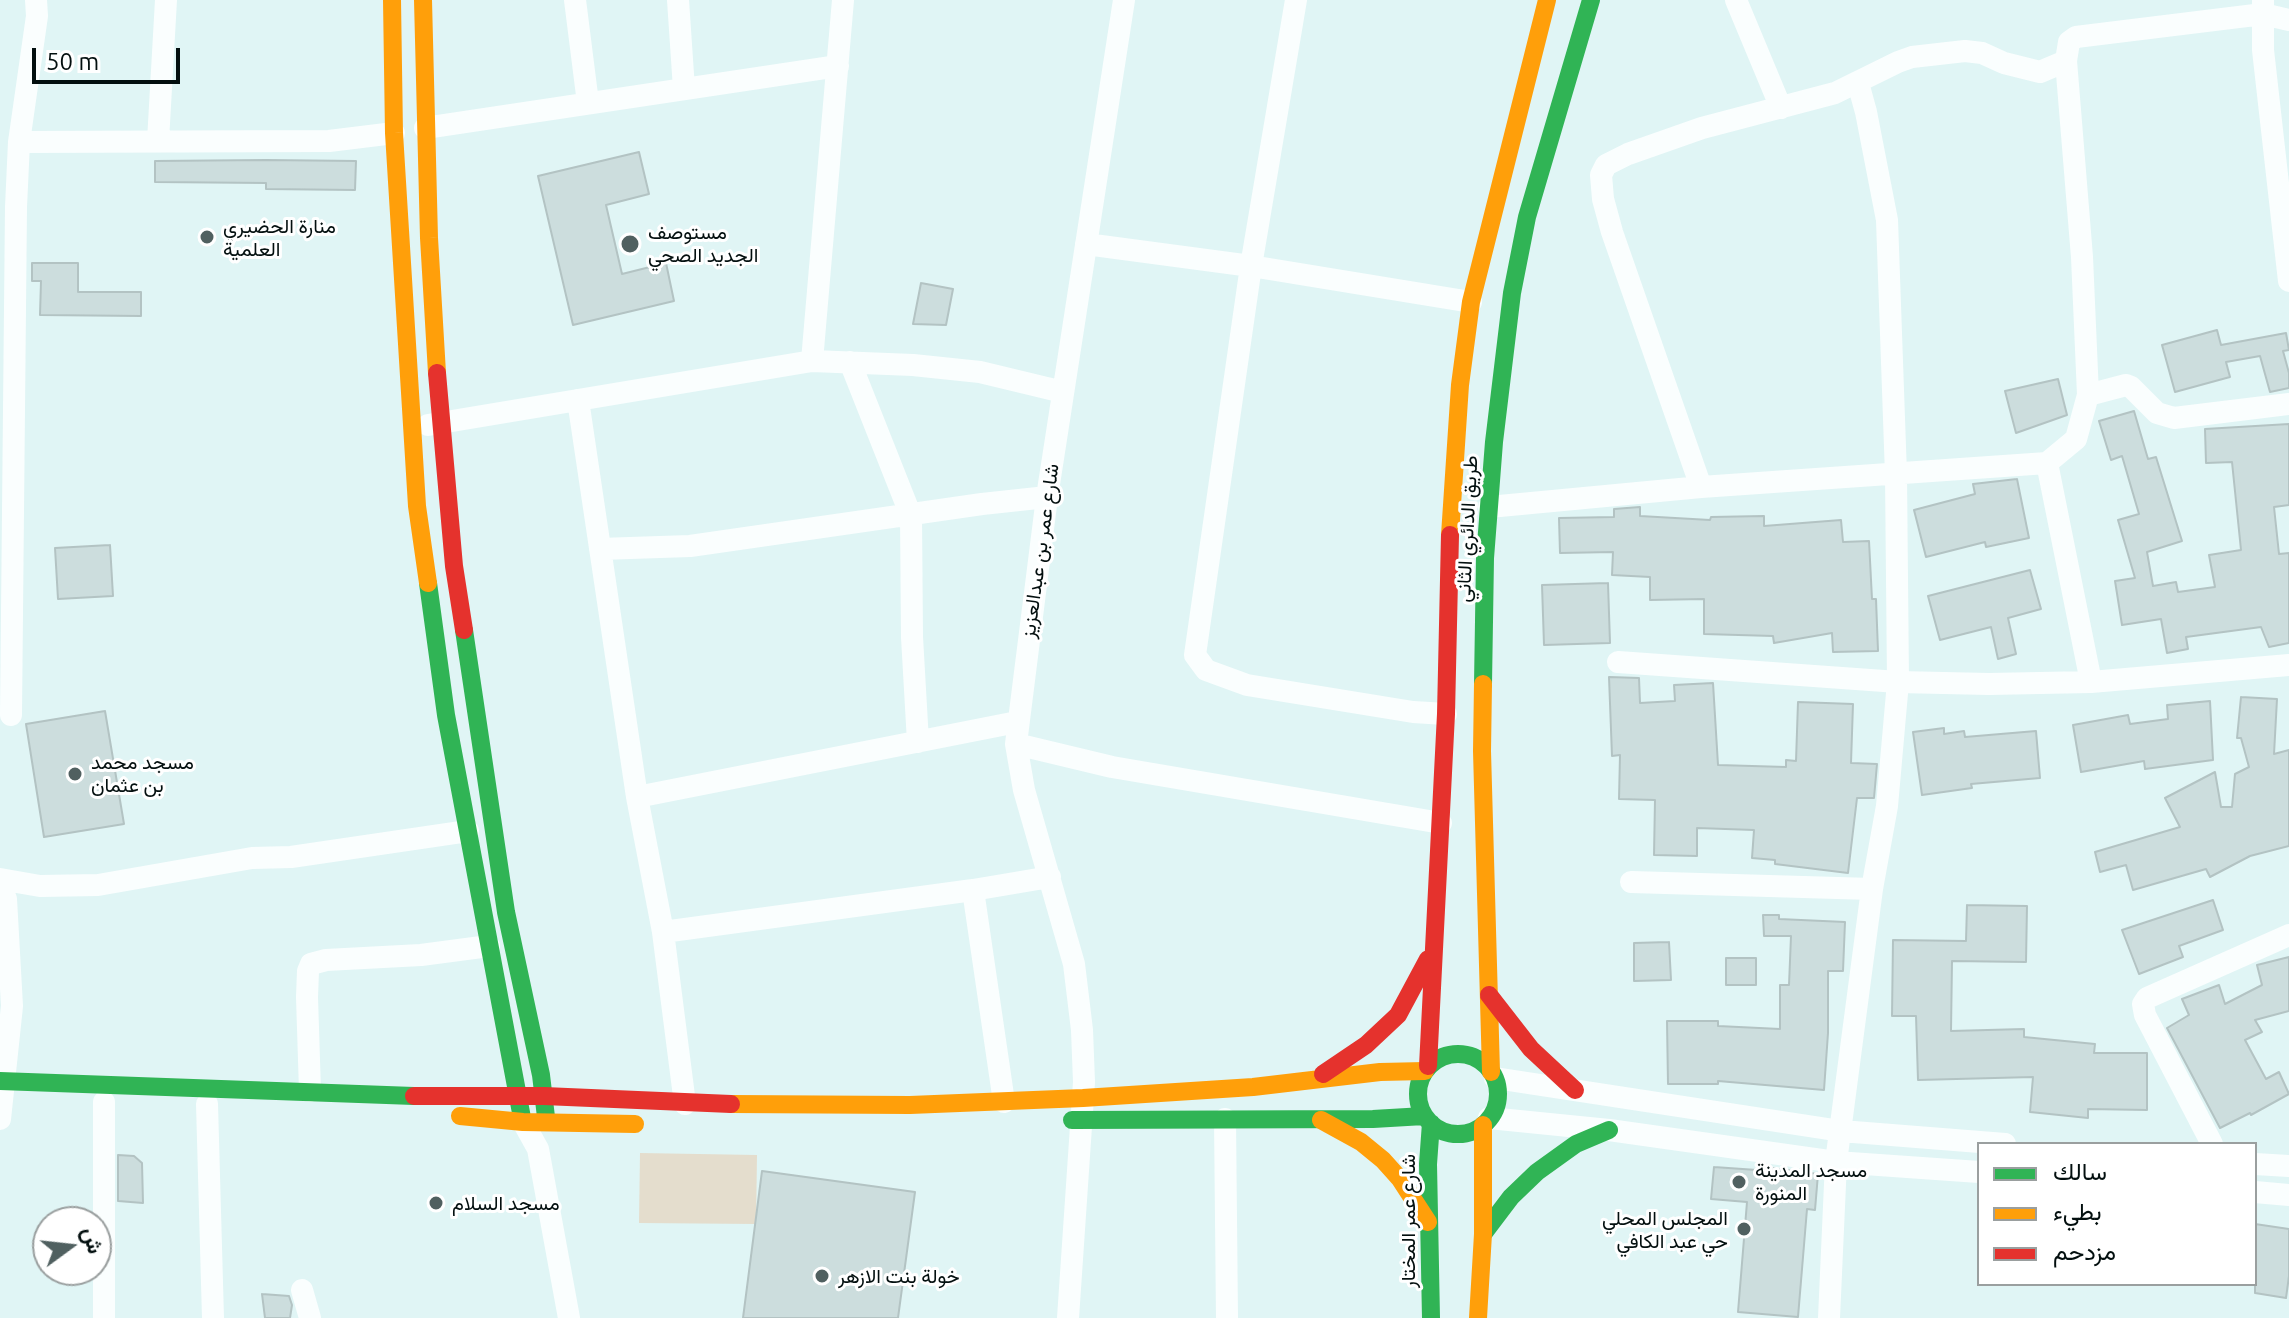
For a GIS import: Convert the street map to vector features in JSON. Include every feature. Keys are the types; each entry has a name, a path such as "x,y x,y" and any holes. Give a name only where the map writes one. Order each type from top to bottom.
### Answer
{"main road":[{"path":"392,0 394,133 411,428 424,567 446,715 523,1122"},
{"path":"423,0 429,238 454,566 502,881 544,1096 546,1121"},
{"name":"طريق الدائري الثاني","path":"1493,1075 1482,751 1485,558 1489,507 1475,440 1471,302 1547,0"},
{"name":"طريق الدائري الثاني","path":"1427,1069 1446,714 1449,556 1512,293 1527,217 1591,0"},
{"path":"1312,1080 1342,1064 1398,1015 1434,948"},
{"path":"1489,995 1531,1049 1575,1090"},
{"path":"1052,1120 1082,1109 1380,1072 1427,1069 1444,1057 1457,1054 1470,1056 1482,1062 1493,1075 1497,1099 1486,1122 1478,1318"},
{"path":"1427,1069 1418,1093 1428,1120"},
{"path":"1,1096 310,1091 448,1097 544,1096 685,1104 910,1105 1004,1102 1225,1119 1313,1117 1428,1120 1453,1134 1470,1132 1486,1122"},
{"path":"1,1096 104,1102 350,1108 523,1122 653,1124"},
{"path":"1313,1117 1334,1126 1383,1160 1400,1179 1429,1223"},
{"name":"شارع عمر المختار","path":"1428,1120 1431,1318"},
{"path":"827,1123 964,1121"},
{"path":"1483,1234 1511,1197 1537,1172 1576,1144 1609,1130"}],"street":[{"path":"11,715 7,286 19,142 37,16 36,0"},
{"path":"158,141 166,0"},
{"path":"575,0 588,103"},
{"path":"678,0 684,89"},
{"path":"812,361 843,0"},
{"name":"شارع عمر بن عبدالعزيز","path":"1068,1318 1082,1109 1082,1030 1074,964 1024,790 1016,733 1047,497 1124,0"},
{"path":"1296,0 1251,266 1194,646 1198,662 1206,670 1247,685 1413,712 1446,714"},
{"path":"1736,0 1781,108"},
{"path":"1489,507 1701,487 2047,463 2076,439 2088,395 2082,257 2066,61 2069,42 2076,37 2263,7 2289,20"},
{"path":"2263,7 2263,50 2289,281"},
{"path":"1701,487 1612,232 1603,199 1601,175 1606,165 1702,128 1817,100 1912,57 1965,51 1982,53 2004,63 2040,72 2066,61"},
{"path":"425,128 838,66"},
{"path":"1829,1318 1836,1162 1872,889 1887,806 1898,682 1896,475 1887,220 1858,83"},
{"path":"19,142 329,141 394,133"},
{"path":"1086,244 1251,266 1471,302"},
{"path":"411,428 812,361 913,365 980,372 1063,392"},
{"path":"850,362 911,516 912,637 918,742"},
{"path":"2088,395 2126,385 2157,413 2174,418 2289,404"},
{"path":"578,400 637,797 663,932 685,1104"},
{"path":"2047,463 2091,682"},
{"path":"600,549 690,546 1047,497"},
{"path":"1618,662 1898,682 2091,682 2289,665"},
{"path":"637,797 918,742 1016,733 1112,767 1441,823"},
{"path":"1,1096 12,1006 6,899 0,881 40,886 98,885 252,858 304,855 468,831"},
{"path":"663,932 1050,877"},
{"path":"1631,882 1872,889"},
{"path":"973,890 1004,1102"},
{"path":"2211,1142 2145,1015 2143,1004 2147,998 2289,935"},
{"path":"310,1091 307,997 311,964 326,960 421,955 489,946"},
{"path":"1493,1075 1841,1131 1980,1142"},
{"path":"104,1102 104,1318"},
{"path":"207,1104 213,1318"},
{"path":"1225,1119 1227,1318"},
{"path":"538,1149 546,1121"},
{"path":"523,1122 538,1149 569,1318"},
{"path":"1486,1122 1609,1130 1836,1162 1977,1172"},
{"path":"2257,1164 2289,1166"},
{"path":"2257,1192 2289,1195"},
{"path":"302,1290 310,1318"}],"shaded area":[{"path":"640,1153 757,1155 756,1224 639,1223"}],"building":[{"path":"639,152 649,194 606,205 622,274 666,263 674,301 573,325 538,176"},
{"path":"155,161 356,161 355,190 266,189 266,183 155,182"},
{"path":"32,263 78,263 78,292 141,292 141,316 40,315 41,281 32,281"},
{"path":"921,283 953,289 946,325 913,324"},
{"path":"2217,330 2221,345 2286,333 2289,350 2283,351 2289,373 2289,388 2270,392 2260,356 2226,362 2230,377 2175,392 2162,345"},
{"path":"2058,379 2067,415 2016,433 2005,391"},
{"path":"2134,411 2148,459 2156,457 2182,541 2147,552 2153,586 2176,582 2178,592 2215,587 2209,555 2241,550 2232,462 2206,463 2205,429 2289,424 2289,505 2274,507 2279,554 2289,553 2289,643 2269,647 2261,627 2186,637 2188,649 2167,653 2161,619 2122,625 2115,581 2135,578 2118,520 2139,514 2122,456 2111,460 2099,421"},
{"path":"2017,479 2029,538 1986,547 1985,542 1926,557 1914,510 1975,494 1973,484"},
{"path":"1640,507 1640,516 1710,520 1711,517 1764,516 1764,526 1841,520 1843,542 1869,541 1878,651 1833,652 1832,633 1774,643 1773,636 1704,634 1704,599 1650,600 1650,577 1612,575 1613,552 1560,553 1559,518 1614,517 1614,509"},
{"path":"110,545 113,596 58,599 55,548"},
{"path":"2030,570 2041,609 2008,618 2016,654 1998,659 1991,627 1940,640 1928,596"},
{"path":"1608,583 1610,643 1544,645 1542,585"},
{"path":"1609,677 1639,678 1640,703 1675,701 1674,685 1713,683 1718,765 1786,767 1786,760 1796,761 1798,702 1853,704 1851,763 1877,764 1874,798 1857,798 1848,873 1752,858 1754,830 1697,828 1697,856 1654,855 1655,800 1619,799 1620,755 1612,756"},
{"path":"2241,697 2277,699 2274,754 2289,750 2289,846 2250,856 2210,877 2206,869 2133,890 2126,865 2100,872 2095,852 2180,827 2165,798 2215,772 2221,807 2232,807 2235,774 2249,767 2241,738 2237,738"},
{"path":"2210,701 2213,760 2145,769 2144,761 2081,772 2073,725 2128,715 2130,724 2168,719 2167,705"},
{"name":"مسجد محمد بن عثمان","path":"105,711 124,824 44,837 26,724"},
{"path":"1944,728 1944,734 1964,731 1965,737 2036,731 2040,778 1971,784 1972,788 1922,795 1913,732"},
{"path":"2213,900 2223,930 2179,946 2183,957 2139,974 2122,930"},
{"path":"1967,905 2027,906 2026,962 1952,961 1951,1031 2024,1029 2024,1037 2095,1044 2094,1053 2147,1053 2147,1110 2088,1109 2088,1118 2030,1112 2033,1077 1918,1080 1916,1016 1892,1016 1893,940 1966,941"},
{"path":"1763,915 1779,915 1779,919 1845,922 1843,971 1828,971 1824,1090 1718,1081 1718,1084 1668,1084 1667,1021 1718,1021 1718,1026 1780,1029 1780,985 1789,985 1791,936 1764,936"},
{"path":"1669,942 1671,980 1634,981 1634,943"},
{"path":"2289,957 2289,1011 2255,1020 2262,1032 2245,1040 2266,1079 2279,1072 2289,1094 2220,1128 2167,1028 2189,1015 2182,999 2219,985 2225,1004 2262,985 2257,965"},
{"path":"1726,958 1756,958 1756,985 1726,985"},
{"path":"118,1155 134,1156 142,1163 143,1203 118,1201"},
{"path":"1714,1167 1771,1171 1772,1168 1818,1174 1815,1210 1807,1209 1798,1317 1738,1312 1747,1202 1711,1199"},
{"path":"762,1171 915,1192 898,1318 743,1318"},
{"path":"2257,1224 2289,1229 2286,1298 2255,1293"},
{"path":"262,1294 289,1296 292,1305 290,1318 265,1318"}],"traffic: fast":[{"path":"1483,684 1485,558 1494,442 1512,293 1527,217 1591,0"},
{"path":"428,583 446,715 522,1118"},
{"path":"464,630 506,912 541,1075 546,1117"},
{"path":"1458,1054 1473,1057 1486,1066 1495,1079 1498,1094 1495,1109 1486,1122 1473,1131 1458,1134 1443,1131 1430,1122 1421,1109 1418,1094 1421,1079 1430,1066 1443,1057 1458,1054"},
{"path":"0,1081 414,1096"},
{"path":"1072,1120 1373,1119 1424,1116"},
{"path":"1431,1123 1428,1164 1431,1318"},
{"path":"1483,1234 1511,1197 1537,1172 1576,1144 1609,1130"}],"traffic: slow":[{"path":"392,0 394,133 417,506 428,583"},
{"path":"423,0 429,238 437,373"},
{"path":"1450,535 1460,385 1471,302 1547,0"},
{"path":"1483,684 1491,1072"},
{"path":"731,1104 910,1105 1083,1098 1253,1087 1380,1072 1425,1071"},
{"path":"460,1116 523,1122 635,1124"},
{"path":"1321,1120 1361,1142 1383,1160 1400,1179 1428,1222"},
{"path":"1478,1318 1483,1234 1483,1125"}],"traffic: jam":[{"path":"437,373 454,566 464,630"},
{"path":"1428,1066 1446,714 1450,535"},
{"path":"1323,1074 1366,1045 1398,1015 1428,959"},
{"path":"1489,995 1531,1049 1575,1090"},
{"path":"414,1096 544,1096 731,1104"}],"place":[{"name":"منارة الحضيري العلمية","path":"207,237"},
{"name":"مستوصف الجديد الصحي","path":"630,244"},
{"name":"مسجد محمد بن عثمان","path":"75,774"},
{"name":"مسجد المدينة المنورة","path":"1739,1182"},
{"name":"مسجد السلام","path":"436,1203"},
{"name":"المجلس المحلي حي عبد الكافي","path":"1744,1229"},
{"name":"خولة بنت الازهر","path":"822,1276"}]}
